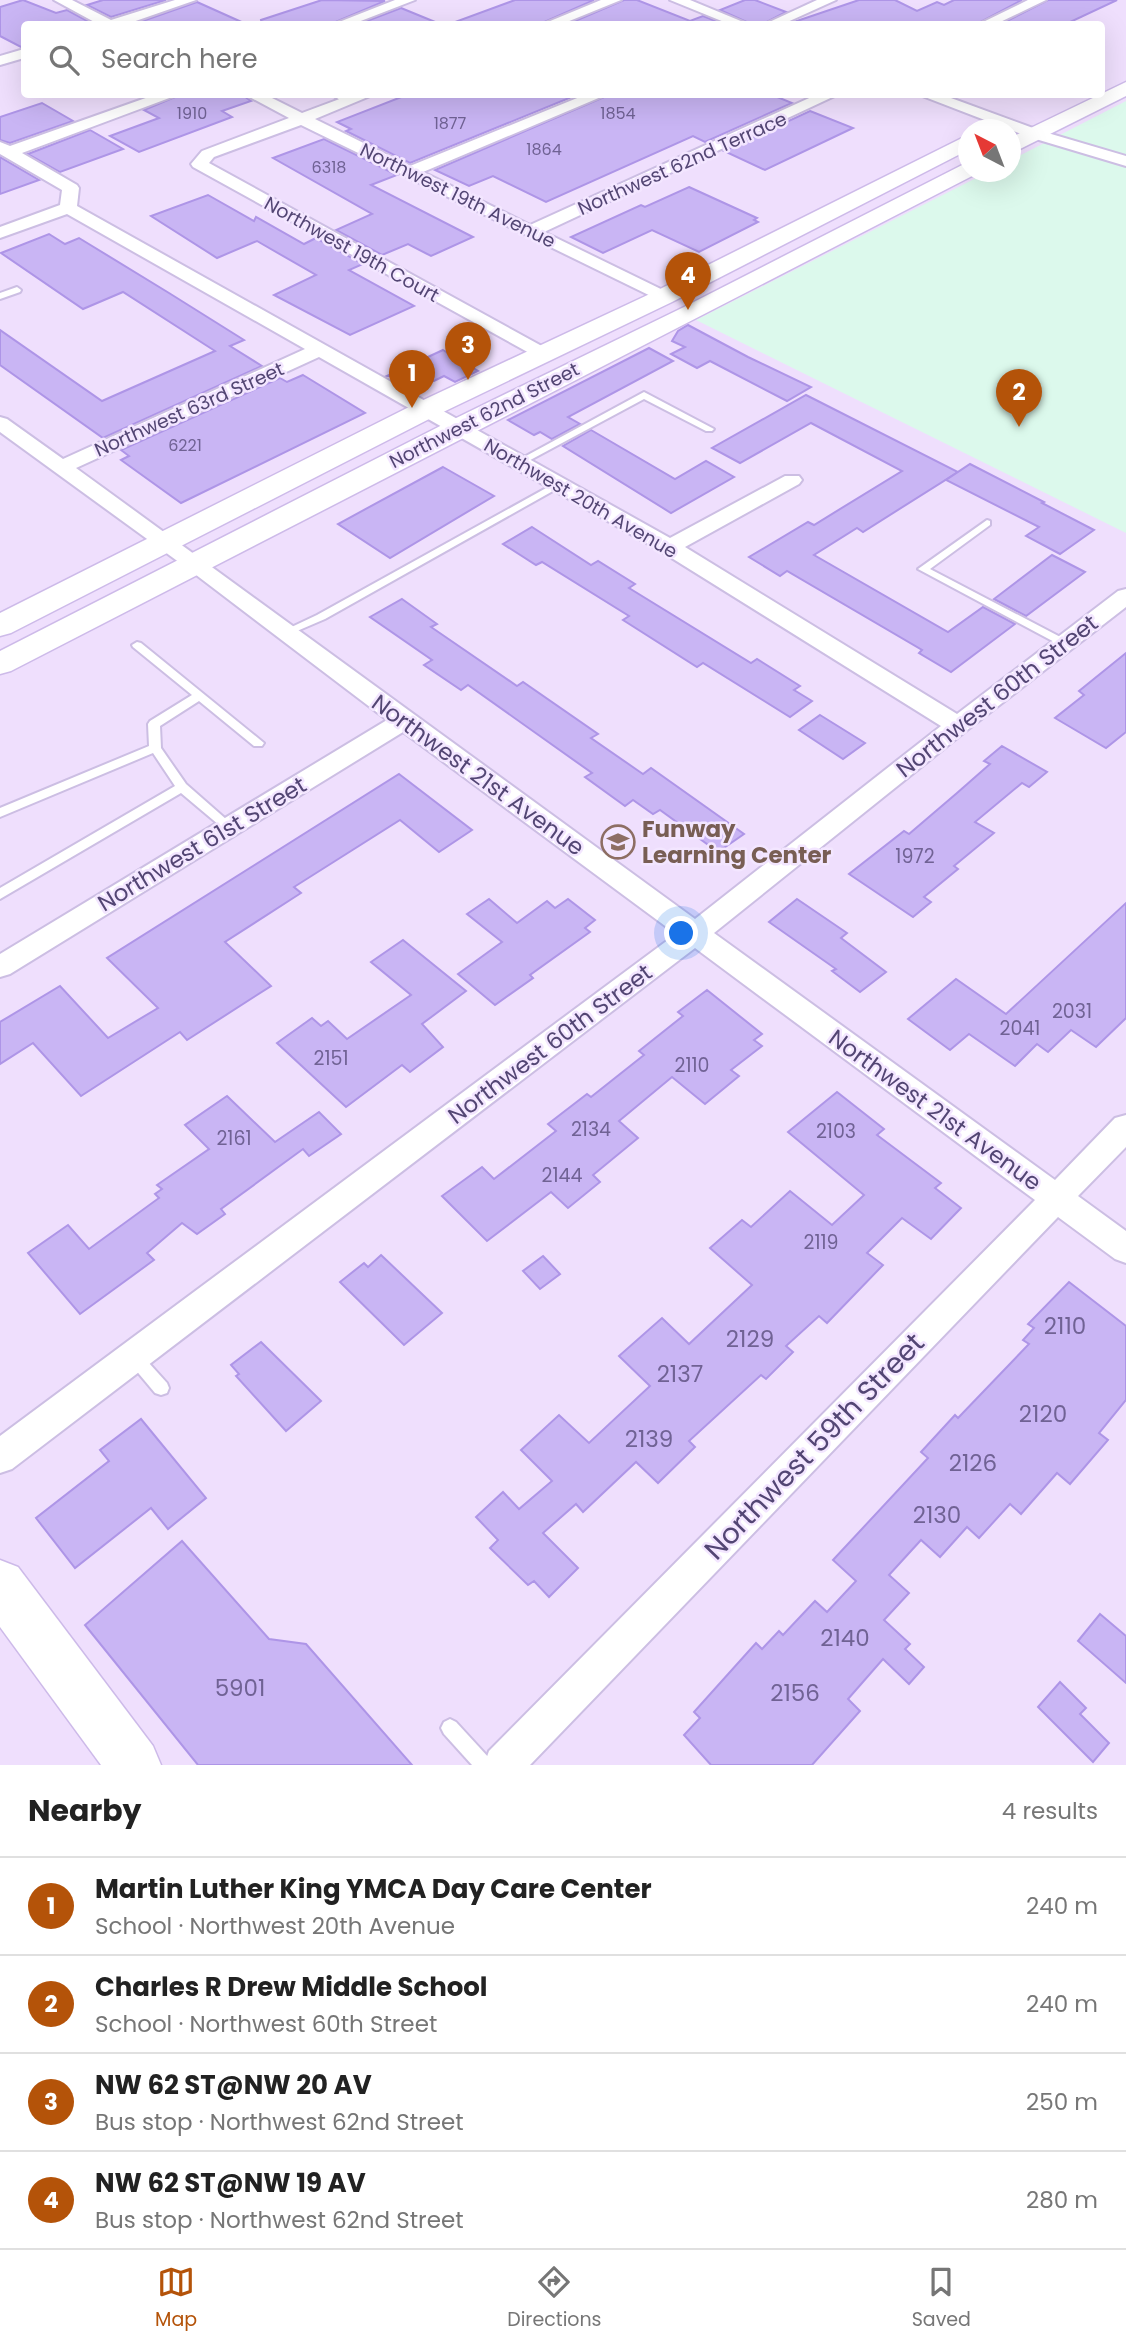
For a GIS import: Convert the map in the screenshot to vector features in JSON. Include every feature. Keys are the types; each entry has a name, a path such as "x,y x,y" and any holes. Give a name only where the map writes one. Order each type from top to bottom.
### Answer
{"main road":[{"path":"1021,141 1126,88"},
{"path":"1013,119 1028,112"},
{"name":"Northwest 62nd Street","path":"0,626 428,410 663,297 958,147"},
{"name":"Northwest 62nd Street","path":"0,664 958,174"},
{"path":"0,1586 134,1765"}],"street":[{"path":"61,0 102,21"},
{"path":"123,21 189,0"},
{"path":"349,21 408,0"},
{"path":"558,21 614,0"},
{"path":"677,0 733,21"},
{"path":"779,21 829,0"},
{"path":"993,21 1039,0"},
{"path":"0,61 21,55"},
{"path":"4,149 161,98"},
{"name":"Northwest 19th Avenue","path":"259,98 663,297"},
{"path":"302,120 341,98"},
{"path":"412,172 591,98"},
{"name":"Northwest 62nd Terrace","path":"531,231 823,98"},
{"path":"933,98 982,119"},
{"name":"Northwest 19th Court","path":"302,120 208,154 199,164 542,354"},
{"path":"1021,131 1126,161"},
{"path":"0,233 68,208 71,188 4,149"},
{"name":"Northwest 20th Avenue","path":"68,208 670,547 958,725"},
{"name":"Northwest 63rd Street","path":"60,468 318,350"},
{"name":"Northwest 21st Avenue","path":"0,423 195,563 404,721 1126,1249"},
{"path":"670,547 792,480"},
{"name":"Northwest 60th Street","path":"0,1457 695,934 958,725 1126,596"},
{"name":"Northwest 61st Street","path":"0,967 404,721"},
{"name":"Northwest 59th Street","path":"503,1765 1126,1127"}],"lane":[{"path":"0,296 17,290"},
{"path":"518,463 644,395 709,429"},
{"path":"286,632 321,617 557,485"},
{"path":"987,523 923,569 1064,643"},
{"path":"137,645 258,743"},
{"path":"200,696 154,724 155,748 182,787 229,827"},
{"path":"0,813 155,748"},
{"path":"0,894 182,787"},
{"path":"134,1357 161,1388"},
{"path":"450,1728 484,1765"}],"shaded area":[{"path":"1126,101 1126,533 696,320 968,182 1021,182 1021,155"}],"building":[{"path":"23,0 56,13 67,10 87,21 21,21 21,47 0,36 0,7"},
{"path":"103,0 166,0 111,17 87,5"},
{"path":"322,0 385,1 338,21 261,20"},
{"path":"515,0 594,0 547,21 458,21"},
{"path":"624,0 637,0 690,21 575,21"},
{"path":"745,0 755,0 786,12 769,21 744,21 720,10"},
{"path":"859,0 895,0 917,11 937,2 944,5 954,0 1022,0 983,21 797,21"},
{"path":"1048,0 1117,0 1072,21 1007,21"},
{"path":"197,2 239,21 143,21"},
{"path":"401,8 433,21 367,21"},
{"path":"703,16 716,21 690,21"},
{"path":"172,98 247,98 251,101 222,111 232,117 139,152 110,136 159,118 144,110"},
{"path":"399,98 569,98 410,163 346,131 351,129 337,122"},
{"path":"602,98 780,98 792,103 705,142 693,136 546,202 493,176 469,186 435,170"},
{"path":"42,103 73,121 10,143 0,140 0,117"},
{"path":"810,111 853,128 765,170 724,151"},
{"path":"90,130 123,149 60,172 28,154"},
{"path":"324,139 397,175 371,185 473,237 431,256 408,244 382,255 336,230 372,214 273,158"},
{"path":"0,157 39,180 0,194"},
{"path":"689,187 757,218 754,220 758,222 699,252 652,230 603,253 571,237 641,205 645,207"},
{"path":"208,195 254,221 256,217 304,244 316,238 363,264 349,270 414,306 350,335 274,295 316,275 257,241 217,258 151,216"},
{"path":"49,234 65,244 79,238 169,293 244,340 230,346 262,366 103,438 0,365 0,330 102,401 215,351 123,292 83,309 1,253"},
{"path":"688,325 811,387 787,401 710,361 697,368 671,354 685,347 672,341 678,331"},
{"path":"649,348 673,361 568,417 580,424 552,439 540,432 534,435 508,420"},
{"path":"443,350 478,371 455,382 444,376 434,381 387,376"},
{"path":"303,375 365,413 181,503 121,460 129,456 121,450 280,378 287,382"},
{"path":"806,395 958,472 863,532 857,528 814,555 948,632 983,607 1015,624 951,672 919,653 922,650 787,571 780,576 749,557 808,522 814,525 902,471 811,423 740,463 712,448"},
{"path":"591,430 675,479 706,461 734,477 671,513 563,446"},
{"path":"970,464 1094,530 1060,554 1026,536 1039,527 946,480"},
{"path":"443,467 494,496 390,558 338,524"},
{"path":"532,527 591,565 598,561 635,584 629,588 751,663 757,659 800,686 794,690 812,701 790,717 703,663 697,667 623,620 629,616 542,562 536,565 503,544"},
{"path":"1052,555 1085,572 1026,616 994,599"},
{"path":"402,599 437,624 431,627 517,686 523,682 598,734 591,738 640,772 643,774 651,768 744,834 718,852 660,810 653,814 633,800 625,806 585,777 592,773 468,685 461,690 424,665 432,660 370,617"},
{"path":"1126,653 1126,732 1106,748 1055,718 1084,695 1079,691"},
{"path":"820,715 865,743 843,759 799,730"},
{"path":"1002,746 1047,772 1029,787 1022,783 975,822 994,833 954,866 958,869 924,897 931,902 913,917 849,874 904,831 909,834 990,764 984,761"},
{"path":"399,774 472,830 439,852 400,820 294,887 301,893 225,942 271,986 187,1040 180,1032 81,1096 33,1043 0,1064 0,1022 60,986 108,1038 158,1008 107,958"},
{"path":"489,899 517,923 547,901 555,908 568,899 595,920 585,928 590,932 530,975 533,978 495,1005 458,974 502,942 467,914"},
{"path":"797,899 847,933 841,938 886,972 860,992 832,971 836,969 769,922"},
{"path":"1126,903 1126,1018 1096,1047 1071,1030 1048,1052 1037,1044 1015,1066 969,1034 950,1050 908,1019 956,979 1006,1014"},
{"path":"403,940 466,991 422,1024 443,1047 410,1072 402,1065 346,1107 277,1043 312,1018 321,1026 328,1021 347,1039 411,995 371,962"},
{"path":"707,990 762,1034 754,1040 762,1046 731,1070 739,1076 705,1104 672,1077 619,1121 638,1138 593,1175 600,1182 568,1208 551,1192 487,1241 442,1196 482,1167 494,1179 556,1131 548,1124 587,1094 591,1097 644,1055 639,1051 683,1016 678,1012"},
{"path":"837,1092 884,1129 877,1135 941,1183 935,1188 961,1208 931,1239 902,1218 867,1253 883,1265 827,1323 819,1316 786,1346 793,1352 766,1379 761,1375 689,1441 695,1447 658,1483 636,1462 583,1512 576,1504 543,1533 578,1568 549,1597 534,1581 528,1585 490,1548 498,1540 476,1517 503,1492 519,1509 552,1481 521,1450 559,1415 589,1443 650,1386 619,1356 662,1318 689,1344 752,1285 710,1248 742,1220 751,1227 790,1191 832,1225 864,1195 788,1132"},
{"path":"227,1096 275,1142 319,1112 341,1134 309,1156 303,1149 221,1209 225,1214 197,1234 182,1223 147,1253 154,1260 80,1314 28,1253 68,1225 89,1249 159,1198 155,1194 162,1189 157,1185 209,1149 185,1125"},
{"path":"381,1255 442,1313 404,1345 340,1282 364,1263 368,1267"},
{"path":"543,1256 560,1274 540,1289 523,1271"},
{"path":"1069,1282 1126,1326 1126,1400 1099,1433 1108,1440 1070,1484 1057,1473 1021,1514 1010,1504 979,1538 967,1527 940,1557 921,1540 889,1575 909,1593 884,1620 910,1644 905,1649 924,1667 909,1684 883,1659 848,1699 860,1711 812,1765 711,1765 684,1735 700,1718 694,1712 756,1643 762,1649 779,1631 783,1635 815,1601 827,1612 856,1581 833,1560 928,1458 921,1452 955,1415 958,1418 1029,1344 1023,1340 1034,1328 1028,1324"},
{"path":"261,1342 321,1401 286,1431 236,1376 239,1374 231,1365"},
{"path":"141,1419 206,1498 168,1529 151,1508 75,1568 36,1518 109,1461 100,1450"},
{"path":"182,1541 269,1639 306,1644 412,1765 198,1765 85,1625"},
{"path":"1100,1614 1126,1636 1126,1683 1078,1641"},
{"path":"1060,1682 1086,1708 1080,1714 1109,1743 1093,1762 1038,1707"}],"place":[{"name":"NW 62 ST@NW 19 AV","path":"688,310"},
{"name":"NW 62 ST@NW 20 AV","path":"468,380"},
{"name":"Martin Luther King YMCA Day Care Center","path":"412,408"},
{"name":"Charles R Drew Middle School","path":"1019,427"},
{"name":"Funway Learning Center","path":"618,842"}]}
